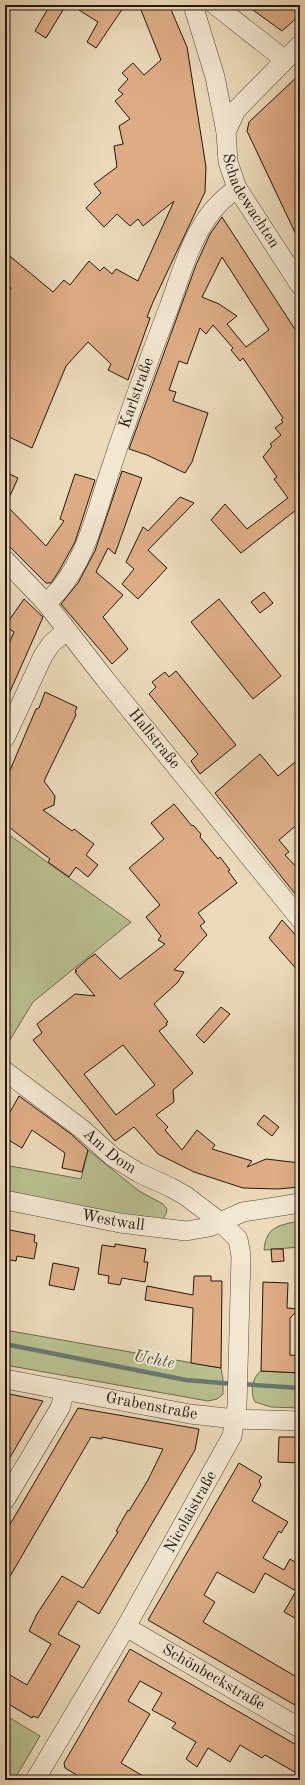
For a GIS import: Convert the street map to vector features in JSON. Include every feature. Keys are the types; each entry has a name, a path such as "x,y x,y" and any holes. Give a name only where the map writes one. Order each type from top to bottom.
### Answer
{"street":[{"name":"Schadewachten","path":"193,5 215,77 226,132 228,162 237,188 300,285"},
{"path":"215,5 285,60"},
{"path":"226,132 236,110 300,45"},
{"name":"Karlstraße","path":"46,603 55,595 68,576 82,551 93,525 128,415 190,251 206,219 219,202 237,188"},
{"name":"Hallstraße","path":"5,560 46,603 66,631 300,919"},
{"path":"5,738 43,656 52,644 66,631"},
{"name":"Am Dom","path":"5,1071 82,1129 113,1157 139,1173 180,1193 220,1222"},
{"name":"Westwall","path":"5,1200 120,1223 172,1231 200,1229 243,1212 300,1203"},
{"name":"Nicolaistraße","path":"41,1778 228,1446 236,1411 239,1370 240,1245 238,1239 220,1222"},
{"name":"Grabenstraße","path":"5,1379 176,1412 236,1411 300,1421"},
{"path":"5,1500 60,1408 65,1391"},
{"name":"Schönbeckstraße","path":"126,1627 300,1728"}],"green space":[{"path":"5,832 131,922 33,1002 5,1048"},
{"path":"88,1150 139,1191 163,1204 167,1209 166,1214 160,1223 5,1195 5,1165 81,1179"},
{"path":"300,1221 300,1247 264,1250 265,1242 271,1231 280,1226"},
{"path":"5,1330 221,1368 223,1394 217,1399 208,1401 5,1365"},
{"path":"261,1371 300,1373 300,1408 271,1407 255,1402 252,1390 254,1381"},
{"path":"5,1715 40,1736 14,1780 5,1780"}],"building":[{"path":"50,5 66,5 46,38 35,31"},
{"path":"71,5 125,5 96,48 87,42 98,22"},
{"path":"139,5 169,5 187,47 206,167 205,192 153,302 147,317 150,318 128,380 108,370 111,364 88,342 66,366 32,448 5,435 5,298 11,288 5,283 5,252 53,292 64,280 70,285 89,261 100,271 104,267 112,274 116,269 138,281 174,201 143,226 138,219 130,226 117,214 104,227 86,208 101,193 94,184 117,167 114,146 123,144 119,126 130,119 115,101 123,94 118,90 128,79 122,73 133,63 144,75 161,60"},
{"path":"246,5 300,5 300,15 282,31"},
{"path":"300,74 300,243 247,131 249,122"},
{"path":"222,217 300,337 300,515 296,510 241,553 211,520 225,504 247,529 288,498 274,479 277,477 263,457 272,446 270,444 281,435 275,428 283,422 281,420 283,418 243,358 240,361 231,350 233,348 213,325 206,334 200,328 187,364 179,361 169,390 176,392 173,401 208,413 192,462 185,473 147,455 129,449 196,265 210,234","holes":["222,257 269,330 246,347 227,324 237,316 219,304 202,297"]},
{"path":"122,471 142,478 115,554 108,548 96,572 123,595 103,617 128,649 112,664 61,604 78,583 95,551"},
{"path":"5,472 18,478 6,505 46,546 64,521 60,519 75,474 95,480 75,542 51,583 46,583 5,542"},
{"path":"180,497 194,503 148,550 167,568 138,599 122,584 134,569 126,562 143,527 148,531"},
{"path":"264,592 273,603 260,613 251,602"},
{"path":"24,599 43,617 5,703 5,653 14,632 5,626"},
{"path":"219,599 281,676 253,699 191,622"},
{"path":"176,671 236,745 200,774 191,761 198,754 149,694 156,687 152,682 165,672 169,677"},
{"path":"45,692 77,707 75,712 76,715 44,781 55,796 54,805 43,810 72,831 74,829 94,844 86,855 98,865 88,877 76,867 69,877 48,862 50,859 5,824 5,782 36,709 39,708"},
{"path":"260,754 278,776 300,758 300,822 279,840 289,852 285,855 300,871 300,900 215,793"},
{"path":"174,804 192,826 193,825 201,834 200,837 218,859 220,857 230,870 228,871 237,883 198,913 205,922 200,926 207,935 174,970 184,972 178,982 154,1004 168,1022 166,1023 167,1025 159,1031 193,1073 173,1090 174,1102 156,1115 168,1127 165,1130 182,1150 197,1130 215,1145 212,1149 252,1161 247,1167 266,1159 300,1163 300,1187 278,1189 243,1188 194,1172 158,1154 134,1127 115,1141 33,1040 42,1033 37,1024 75,994 95,996 75,972 77,971 75,970 88,959 95,954 120,979 165,944 158,940 161,936 146,917 160,905 129,868 164,839 151,823","holes":["123,1045 155,1085 116,1115 84,1074"]},
{"path":"282,920 300,940 300,973 269,938"},
{"path":"221,1007 230,1014 204,1043 196,1035"},
{"path":"19,1096 71,1134 88,1150 82,1172 62,1168 65,1153 32,1130 22,1148 5,1138 5,1121"},
{"path":"264,1115 279,1127 272,1136 257,1124"},
{"path":"5,1229 35,1235 34,1242 37,1243 34,1259 17,1256 16,1261 5,1259"},
{"path":"115,1244 146,1249 144,1262 148,1262 145,1282 122,1278 120,1285 108,1283 109,1276 98,1274 102,1245 115,1247"},
{"path":"271,1249 283,1249 284,1261 272,1262"},
{"path":"53,1263 79,1268 74,1290 49,1285"},
{"path":"194,1276 211,1276 211,1281 222,1281 221,1368 191,1363 193,1308 145,1300 147,1286 193,1295"},
{"path":"263,1282 288,1283 287,1308 299,1309 290,1318 290,1355 300,1356 300,1373 261,1371"},
{"path":"5,1393 43,1401 5,1466"},
{"path":"78,1408 199,1429 195,1450 99,1614 78,1601 58,1634 80,1646 38,1718 33,1716 32,1718 5,1702 5,1672 27,1685 51,1644 29,1631 37,1614 62,1576 83,1588 118,1532 116,1531 128,1510 129,1511 148,1480 163,1449 102,1437 102,1439 91,1437 5,1585 5,1533"},
{"path":"279,1437 300,1437 300,1463 278,1462"},
{"path":"239,1463 262,1477 259,1481 261,1485 252,1501 288,1522 281,1533 279,1531 263,1558 284,1570 290,1559 300,1565 300,1621 284,1612 296,1591 265,1573 254,1593 217,1572 204,1595 215,1602 203,1622 300,1679 300,1708 148,1620"},
{"path":"130,1649 300,1747 300,1775 265,1755 262,1758 240,1745 230,1762 208,1748 197,1767 186,1759 196,1742 172,1728 176,1723 152,1710 162,1693 140,1681 128,1701 150,1714 121,1763 150,1780 85,1780 65,1768 64,1763"}],"waterway":[{"name":"Uchte","path":"5,1344 186,1380 234,1384"},
{"name":"Uchte","path":"241,1384 300,1388"}]}
